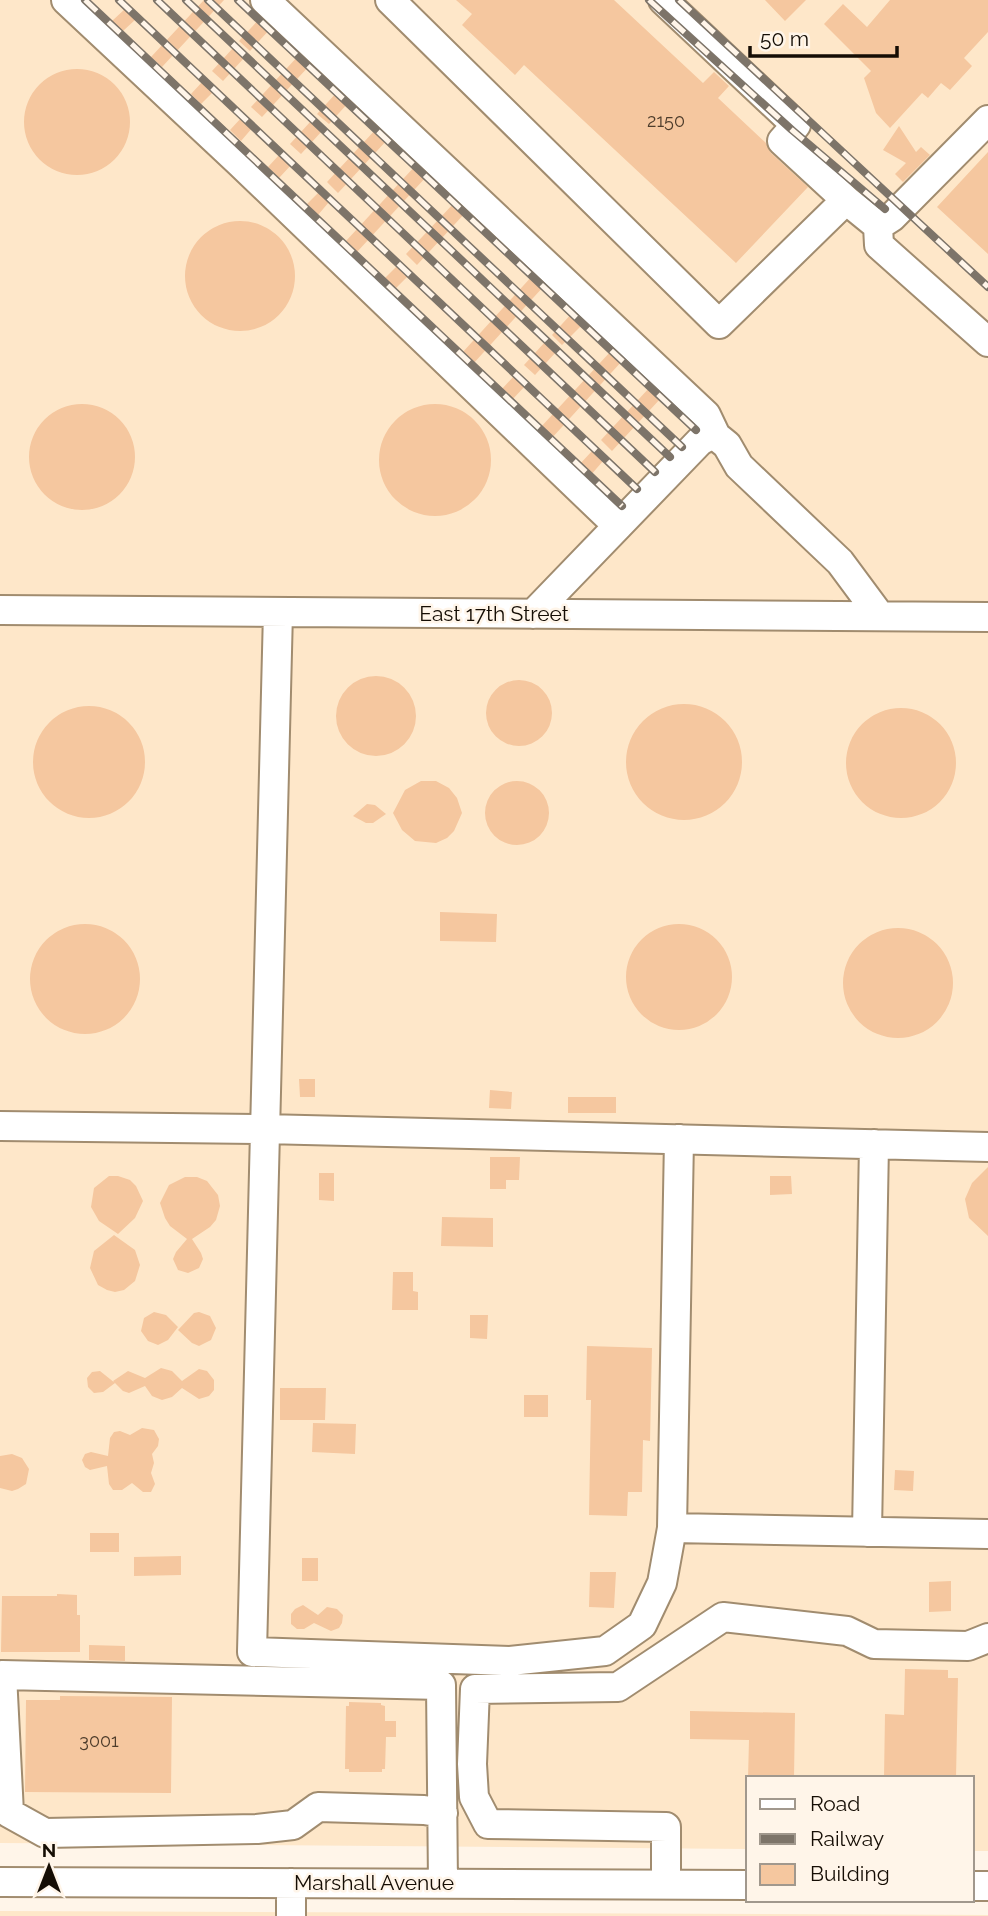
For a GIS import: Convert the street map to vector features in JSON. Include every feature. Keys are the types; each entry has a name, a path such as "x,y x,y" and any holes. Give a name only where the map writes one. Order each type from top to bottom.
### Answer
{"street":[{"path":"66,0 618,526"},
{"path":"265,0 706,415 716,436 727,445 739,466 840,562 880,616"},
{"path":"390,0 719,324 846,200"},
{"path":"663,0 796,125 782,141 878,226 879,245 988,342"},
{"path":"878,226 892,216 988,120"},
{"path":"533,614 700,441 716,436"},
{"name":"East 17th Street","path":"0,610 988,617"},
{"path":"278,612 252,1652 510,1661 605,1651 642,1625 662,1583 672,1528 679,1139"},
{"path":"0,1126 264,1129 988,1147"},
{"path":"867,1532 874,1144"},
{"path":"672,1528 988,1534"},
{"path":"443,1813 318,1807 293,1825 257,1829 45,1833 9,1813 2,1675 440,1685 475,1689 618,1687 723,1617 847,1630 874,1644 968,1646 988,1638"},
{"path":"440,1685 443,1883"},
{"path":"475,1689 472,1764 474,1797 488,1824 666,1827 666,1884"},
{"name":"Marshall Avenue","path":"0,1882 746,1885"},
{"path":"291,1883 291,1916"}],"shaded area":[{"path":"0,0 988,0 988,1851 974,1851 974,1776 746,1776 746,1849 0,1843"},
{"path":"0,1911 988,1915 988,1916 0,1916"}],"building":[{"path":"204,0 224,0 162,67 151,57"},
{"path":"456,0 614,0 703,83 714,72 729,86 718,98 808,187 736,263 524,65 515,75 462,25 472,14"},
{"path":"765,0 806,0 785,21"},
{"path":"890,0 988,0 988,32 964,58 972,66 950,90 941,83 928,98 922,93 890,128 876,113 864,78 871,71 824,24 843,4 867,27"},
{"path":"126,8 136,19 123,31 112,21"},
{"path":"260,18 271,28 250,51 239,41"},
{"path":"233,48 244,58 223,81 212,71"},
{"path":"299,55 310,65 262,117 251,107"},
{"path":"77,69 97,73 114,85 126,102 130,122 126,142 114,159 97,171 77,175 57,171 40,159 28,142 24,122 28,102 40,85 57,73"},
{"path":"203,81 214,91 201,104 191,94"},
{"path":"338,91 349,102 329,124 317,114"},
{"path":"242,117 253,127 241,141 230,130"},
{"path":"311,121 322,131 301,154 290,144"},
{"path":"899,126 916,152 921,147 930,155 903,182 895,174 906,163 883,150"},
{"path":"376,129 388,139 338,193 327,182"},
{"path":"988,152 988,254 937,207"},
{"path":"280,154 292,164 279,178 268,167"},
{"path":"416,165 427,176 357,252 346,241"},
{"path":"319,192 329,202 318,215 307,204"},
{"path":"455,202 466,212 417,265 406,254"},
{"path":"240,221 261,225 279,237 291,255 295,276 291,297 279,315 261,327 240,331 219,327 201,315 189,297 185,276 189,255 201,237 219,225"},
{"path":"398,265 409,275 395,289 384,279"},
{"path":"533,275 544,286 473,364 462,353"},
{"path":"573,312 584,323 562,345 552,335"},
{"path":"545,342 556,352 535,375 524,365"},
{"path":"611,351 622,361 551,439 540,428"},
{"path":"515,375 526,385 511,401 501,390"},
{"path":"650,387 661,398 612,451 601,440"},
{"path":"82,404 102,408 120,419 131,437 135,457 131,477 120,495 102,506 82,510 62,506 44,495 33,477 29,457 33,437 44,419 62,408"},
{"path":"435,404 456,408 474,421 487,439 491,460 487,481 474,499 456,512 435,516 414,512 396,499 383,481 379,460 383,439 396,421 414,408"},
{"path":"592,451 603,461 590,476 579,465"},
{"path":"368,676 384,676 405,687 416,708 416,724 405,745 384,756 368,756 354,750 342,738 336,724 336,708 342,694 354,682"},
{"path":"519,680 542,690 552,713 542,736 519,746 496,736 486,713 496,690"},
{"path":"684,704 706,709 725,721 737,740 742,762 737,784 725,803 706,815 684,820 662,815 643,803 631,784 626,762 631,740 643,721 662,709"},
{"path":"89,706 110,710 129,722 141,741 145,762 141,783 129,802 110,814 89,818 68,814 49,802 37,783 33,762 37,741 49,722 68,710"},
{"path":"901,708 922,712 940,724 952,742 956,763 952,784 940,802 922,814 901,818 880,814 862,802 850,784 846,763 850,742 862,724 880,712"},
{"path":"421,781 436,781 449,788 457,798 462,813 454,831 436,843 415,841 402,830 393,813 405,790"},
{"path":"511,781 523,781 540,790 547,801 547,825 540,836 523,845 511,845 499,840 490,831 485,819 485,807 490,795 499,786"},
{"path":"367,804 375,805 386,814 373,823 366,823 353,816"},
{"path":"440,912 497,914 496,942 440,941"},
{"path":"85,924 106,928 124,940 136,958 140,979 136,1000 124,1018 106,1030 85,1034 64,1030 46,1018 34,1000 30,979 34,958 46,940 64,928"},
{"path":"679,924 699,928 716,940 728,957 732,977 728,997 716,1014 699,1026 679,1030 659,1026 642,1014 630,997 626,977 630,957 642,940 659,928"},
{"path":"898,928 919,932 937,944 949,962 953,983 949,1004 937,1022 919,1034 898,1038 877,1034 859,1022 847,1004 843,983 847,962 859,944 877,932"},
{"path":"299,1079 315,1079 315,1097 300,1097"},
{"path":"490,1090 512,1092 511,1109 489,1108"},
{"path":"568,1097 616,1097 616,1113 568,1113"},
{"path":"490,1157 520,1157 519,1180 506,1180 506,1189 490,1189"},
{"path":"988,1167 988,1236 969,1218 965,1199 972,1183"},
{"path":"319,1173 334,1173 334,1201 319,1200"},
{"path":"109,1176 130,1180 143,1201 135,1218 118,1234 99,1221 91,1207 94,1188"},
{"path":"770,1176 791,1176 792,1194 770,1195"},
{"path":"185,1177 197,1177 207,1181 218,1195 220,1206 216,1220 192,1239 203,1259 199,1268 188,1273 178,1270 173,1259 187,1239 170,1226 160,1203 169,1185"},
{"path":"442,1217 493,1218 493,1247 441,1246"},
{"path":"114,1235 135,1250 140,1265 135,1281 124,1290 115,1292 98,1285 90,1268 94,1251"},
{"path":"393,1272 413,1272 413,1291 418,1292 418,1310 392,1310"},
{"path":"154,1312 166,1315 178,1327 168,1340 158,1345 148,1341 141,1331 144,1318"},
{"path":"194,1313 210,1316 216,1328 211,1340 199,1346 178,1330"},
{"path":"470,1315 488,1315 487,1339 470,1338"},
{"path":"587,1346 652,1348 650,1441 643,1440 642,1492 628,1492 627,1516 589,1515 591,1400 586,1400"},
{"path":"161,1368 172,1371 182,1381 199,1369 207,1371 214,1380 214,1390 209,1396 199,1399 182,1388 172,1397 162,1400 152,1396 145,1386 129,1393 113,1381 128,1371 145,1378"},
{"path":"100,1371 115,1383 103,1392 94,1393 88,1387 87,1378 92,1372"},
{"path":"280,1388 326,1388 325,1420 280,1420"},
{"path":"524,1395 548,1395 548,1417 524,1417"},
{"path":"313,1423 356,1424 355,1454 312,1452"},
{"path":"142,1428 154,1430 159,1439 152,1454 154,1463 151,1473 155,1484 151,1492 143,1492 132,1483 122,1490 113,1490 109,1484 107,1466 90,1470 85,1467 82,1460 85,1454 91,1452 108,1456 110,1438 114,1432 130,1435"},
{"path":"12,1454 22,1458 29,1469 26,1484 12,1491 0,1488 0,1456"},
{"path":"895,1470 914,1471 913,1491 894,1490"},
{"path":"90,1533 119,1533 119,1552 90,1552"},
{"path":"181,1556 181,1575 134,1576 134,1557"},
{"path":"302,1558 318,1558 318,1581 302,1581"},
{"path":"590,1572 616,1572 614,1608 589,1607"},
{"path":"951,1581 951,1611 929,1612 929,1582"},
{"path":"77,1595 80,1652 1,1652 2,1596"},
{"path":"303,1605 318,1615 327,1607 337,1609 343,1615 342,1623 339,1628 331,1631 314,1623 304,1629 297,1629 291,1624 291,1614"},
{"path":"89,1645 125,1646 125,1661 89,1660"},
{"path":"905,1669 948,1670 948,1678 958,1678 956,1776 884,1776 885,1714 904,1715"},
{"path":"60,1696 172,1697 171,1793 25,1792 26,1700 60,1700"},
{"path":"349,1702 381,1703 385,1706 385,1721 396,1721 396,1737 386,1737 385,1769 382,1769 382,1772 349,1772 349,1769 345,1769 346,1706 349,1706"},
{"path":"690,1711 795,1713 794,1776 748,1776 749,1740 690,1739"}],"railway":[{"path":"85,0 622,506"},
{"path":"119,0 637,489"},
{"path":"157,0 655,472"},
{"path":"186,0 670,457"},
{"path":"208,0 682,447"},
{"path":"238,0 696,430"},
{"path":"649,0 792,130 885,209"},
{"path":"679,0 988,287"}]}
